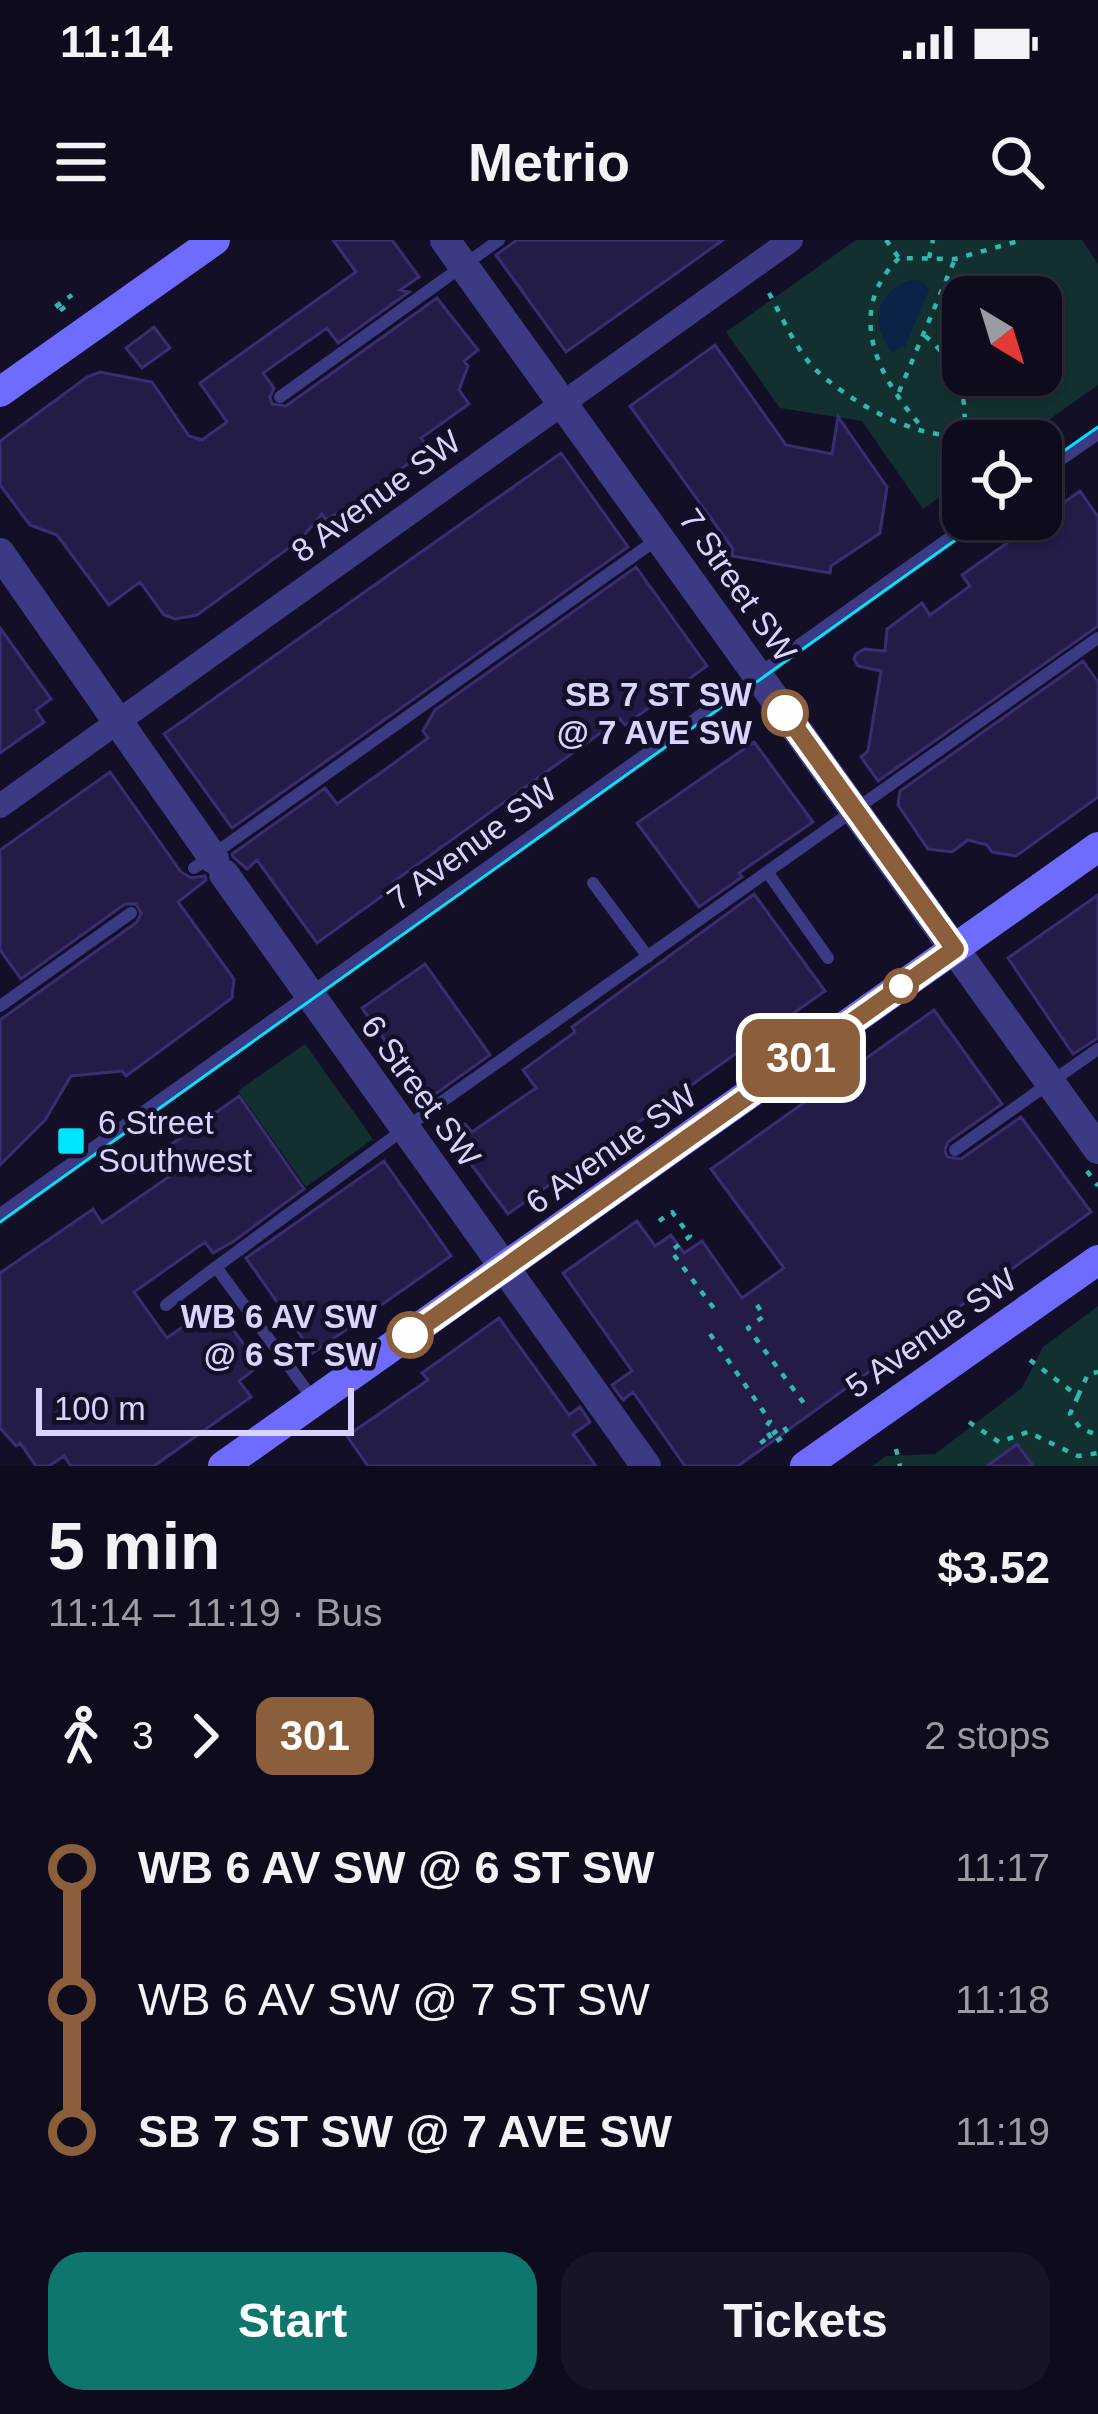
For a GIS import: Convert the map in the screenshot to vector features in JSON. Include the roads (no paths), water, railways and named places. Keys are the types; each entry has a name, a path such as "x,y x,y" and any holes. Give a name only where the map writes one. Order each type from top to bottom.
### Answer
{"main road":[{"path":"0,392 215,240"},
{"name":"6 Avenue SW","path":"223,1466 1098,847"},
{"name":"5 Avenue SW","path":"805,1466 1098,1260"}],"street":[{"name":"8 Avenue SW","path":"0,806 791,240"},
{"name":"7 Street SW","path":"454,253 1098,1149"},
{"name":"6 Street SW","path":"0,553 10,588 118,721 211,864 646,1466"}],"lane":[{"path":"280,397 454,253 500,240"},
{"path":"1062,459 1098,434"},
{"path":"211,864 660,537"},
{"name":"7 Avenue SW","path":"0,1214 946,540"},
{"path":"166,1305 1098,638"},
{"path":"768,873 828,958"},
{"path":"593,883 648,957"},
{"path":"0,1006 44,982 131,913"},
{"path":"955,1150 1098,1049"},
{"path":"216,1267 315,1402"}],"water":[{"path":"911,280 923,281 929,290 905,346 892,352 880,331 879,310 890,292"}],"tram line":[{"path":"1062,452 1098,427"},
{"path":"0,1222 956,540"}],"place":[{"name":"SB 7 ST SW @ 7 AVE SW","path":"785,713"},
{"name":"6 Street Southwest","path":"71,1141"},
{"name":"WB 6 AV SW @ 6 ST SW","path":"410,1335"}]}
